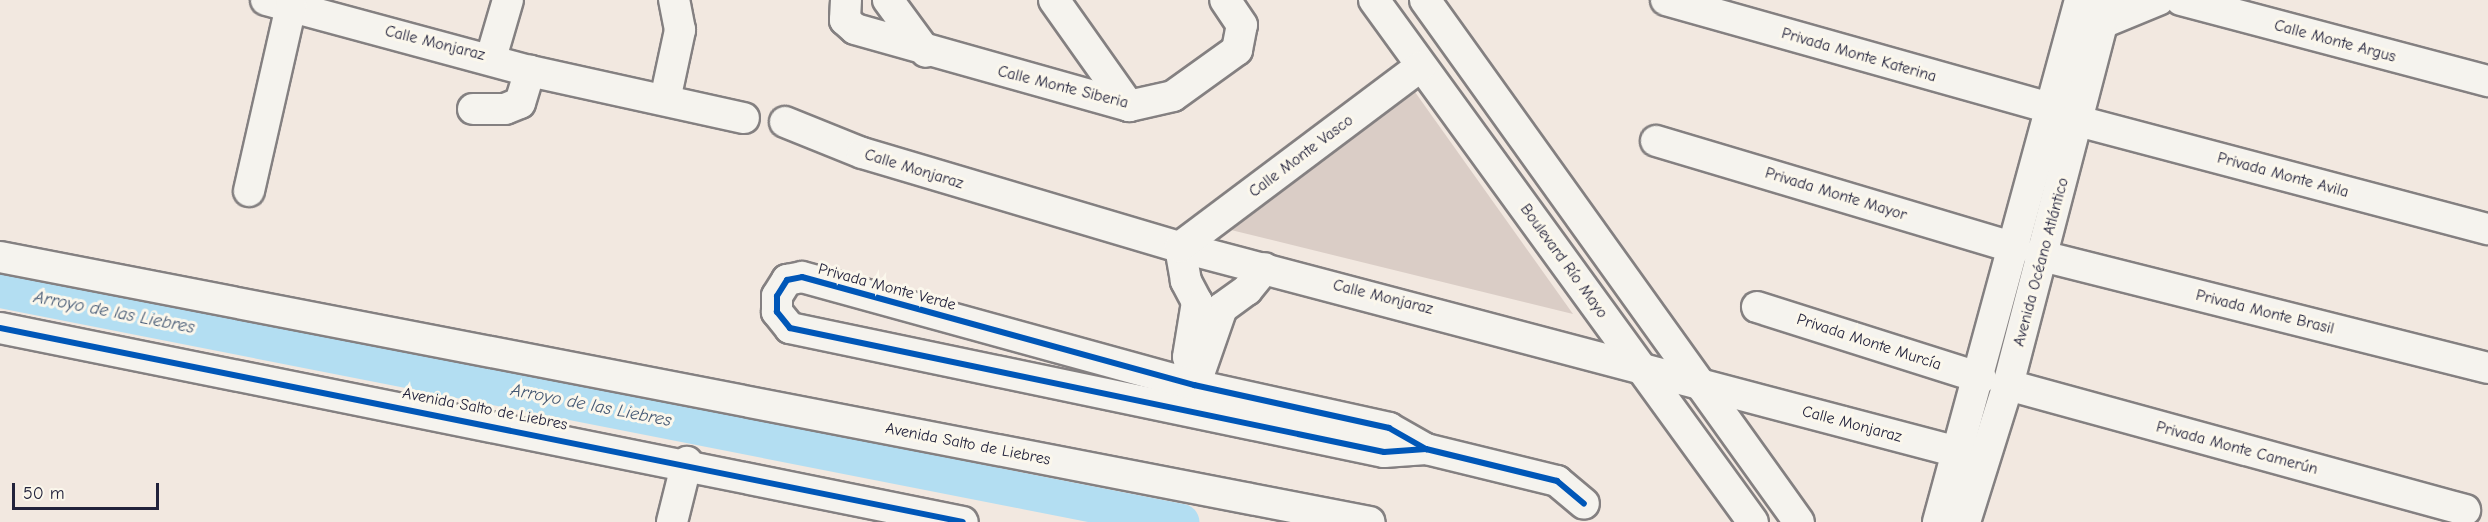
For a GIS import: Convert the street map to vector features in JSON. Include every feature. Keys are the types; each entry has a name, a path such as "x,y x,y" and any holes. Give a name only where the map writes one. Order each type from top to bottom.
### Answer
{"street":[{"path":"481,55 486,0"},
{"path":"481,55 507,0"},
{"path":"665,100 680,30 674,0"},
{"name":"Calle Monte Siberia","path":"846,0 848,24 926,52 1130,106 1173,96 1237,50 1242,25 1225,0"},
{"path":"888,0 926,52"},
{"path":"1054,0 1130,106"},
{"name":"Boulevard Río Mayo","path":"1374,0 1753,522"},
{"path":"1425,0 1799,522"},
{"name":"Privada Monte Katerina","path":"1666,0 2065,115"},
{"path":"2087,7 2158,0"},
{"name":"Calle Monte Argus","path":"2181,0 2488,81"},
{"path":"249,191 279,3"},
{"name":"Calle Monjaraz","path":"279,3 481,55 530,71 744,118"},
{"name":"Avenida Océano Atlántico","path":"1957,520 1971,455 1995,382 2065,115 2087,7"},
{"name":"Calle Monte Vasco","path":"1180,247 1421,66"},
{"path":"473,110 505,110 520,103 530,71"},
{"name":"Privada Monte Avila","path":"2065,115 2488,229"},
{"name":"Calle Monjaraz","path":"785,122 862,153 1180,247 1639,364 1699,383 1971,455"},
{"name":"Privada Monte Mayor","path":"1656,141 2029,252"},
{"path":"1180,247 1186,281 1210,305"},
{"name":"Privada Monte Brasil","path":"2029,252 2488,368"},
{"name":"Avenida Salto de Liebres","path":"0,257 1370,522"},
{"path":"1210,413 1194,385 1188,357 1210,305 1247,290 1264,268"},
{"name":"Privada Monte Verde","path":"1426,449 1384,452 1163,403 790,328 777,312 777,296 786,280 802,277 1194,385 1389,428 1426,449 1557,481 1584,504"},
{"name":"Privada Monte Murcía","path":"1757,307 1995,382"},
{"name":"Avenida Salto de Liebres","path":"0,328 687,462 963,522"},
{"name":"Privada Monte Camerún","path":"1995,382 2465,510"},
{"path":"1163,403 1194,385"},
{"path":"672,522 687,462"}],"building":[{"path":"1415,92 1573,314 1231,230"}],"waterway":[{"name":"Arroyo de las Liebres","path":"0,290 1181,522"}],"cycle path":[{"path":"1426,449 1384,452 790,328 777,312 777,296 787,280 802,277 1194,385 1389,428 1426,449 1557,481 1584,504"},
{"path":"0,328 963,522"}]}
